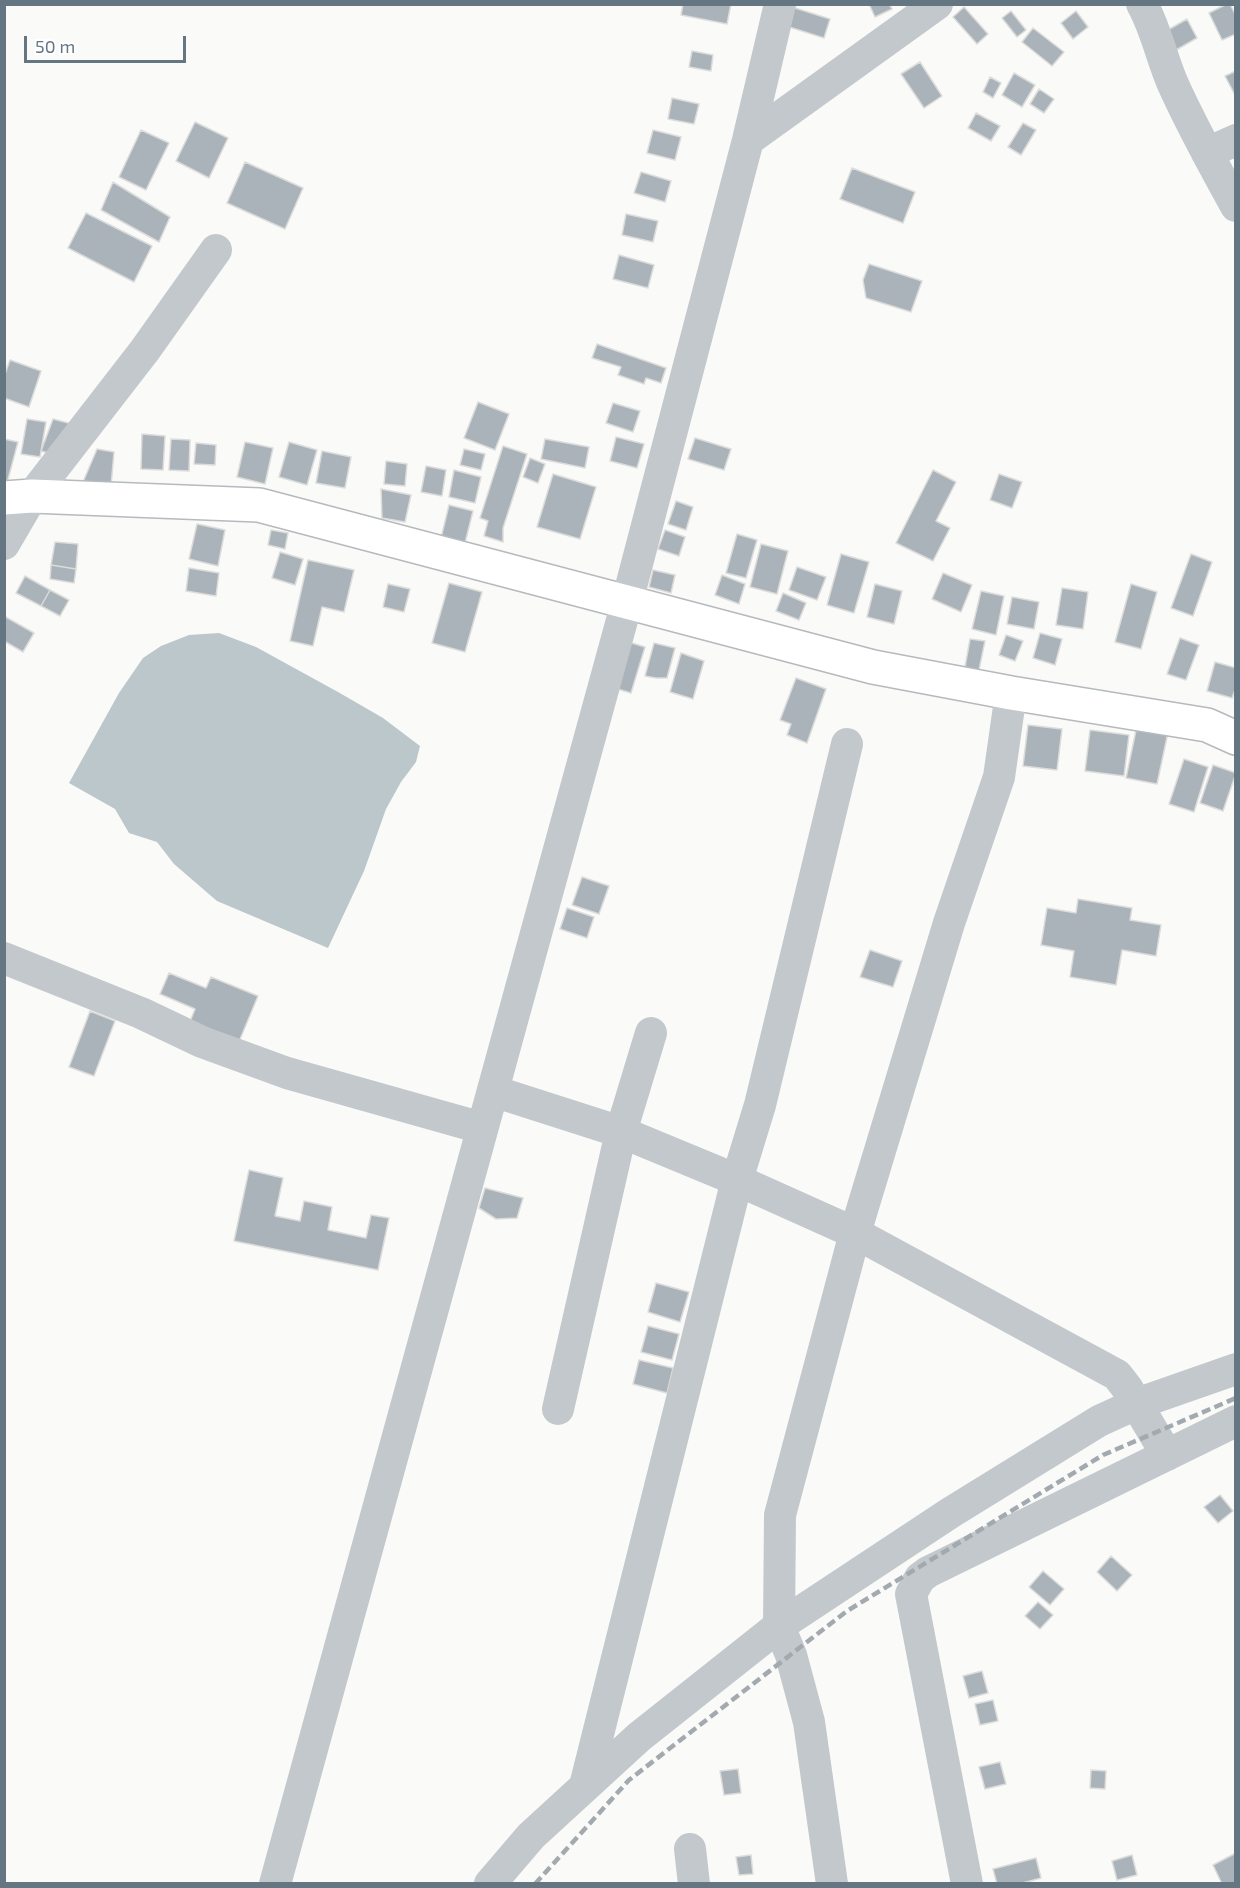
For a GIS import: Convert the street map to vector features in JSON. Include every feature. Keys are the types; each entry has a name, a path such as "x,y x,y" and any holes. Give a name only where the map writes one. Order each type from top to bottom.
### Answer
{"main road":[{"path":"18,497 259,505 873,667 1011,693 1207,725 1236,738"}],"street":[{"path":"275,1884 627,602 748,140 780,4"},
{"path":"748,140 937,4"},
{"path":"1142,4 1152,23 1172,80 1207,153 1236,206"},
{"path":"1207,153 1236,140"},
{"path":"4,544 18,497 145,350 216,250"},
{"path":"832,1884 809,1722 791,1655 779,1626 780,1515 855,1233 949,923 999,777 1011,693"},
{"path":"585,1786 736,1180 760,1105 848,744"},
{"path":"4,958 141,1013 223,1050 287,1072 482,1128"},
{"path":"558,1409 621,1132 651,1033"},
{"path":"493,1091 621,1132 855,1233 1117,1375 1167,1455"},
{"path":"490,1884 531,1836 639,1737 779,1626 950,1513 1099,1421 1136,1404 1236,1369"},
{"path":"967,1884 911,1594 920,1578 928,1572 1236,1422"},
{"path":"690,1849 694,1884"}],"shaded area":[{"path":"219,633 256,647 338,692 383,718 420,746 416,762 401,782 386,809 364,871 328,948 217,901 174,864 157,842 129,833 115,809 69,783 119,693 143,658 161,646 189,635"}],"building":[{"path":"683,4 731,4 727,24 681,15"},
{"path":"869,4 889,4 892,9 875,17"},
{"path":"1230,4 1236,16 1236,34 1222,40 1209,13"},
{"path":"792,7 830,19 824,38 786,26"},
{"path":"964,7 988,34 977,44 953,17"},
{"path":"1011,11 1026,30 1017,37 1002,18"},
{"path":"1076,11 1088,27 1073,39 1061,23"},
{"path":"1187,19 1197,38 1176,50 1166,31"},
{"path":"1033,28 1064,52 1052,66 1022,42"},
{"path":"692,51 713,55 711,71 689,67"},
{"path":"920,62 942,96 924,108 901,74"},
{"path":"1236,71 1236,97 1225,76"},
{"path":"1014,73 1035,85 1022,107 1002,95"},
{"path":"990,77 1001,83 993,98 983,92"},
{"path":"1039,89 1054,99 1044,113 1030,104"},
{"path":"672,98 699,104 694,124 668,119"},
{"path":"976,113 1000,126 991,141 968,128"},
{"path":"195,122 228,138 209,178 176,161"},
{"path":"1023,123 1036,130 1021,155 1008,147"},
{"path":"141,130 169,143 146,190 119,177"},
{"path":"653,130 681,137 675,160 647,153"},
{"path":"245,162 303,188 285,229 227,203"},
{"path":"852,168 915,192 903,223 840,199"},
{"path":"641,172 671,181 665,202 634,193"},
{"path":"113,182 170,217 159,242 101,210"},
{"path":"86,213 152,246 134,282 68,248"},
{"path":"626,214 658,221 653,242 622,235"},
{"path":"619,255 654,265 648,288 613,279"},
{"path":"869,264 922,281 911,312 866,298 863,280"},
{"path":"597,344 666,368 661,383 646,378 644,384 618,375 621,367 592,358"},
{"path":"10,360 41,371 29,407 4,398 4,377"},
{"path":"478,402 509,414 495,450 464,438"},
{"path":"613,403 640,411 633,432 606,423"},
{"path":"27,419 46,422 40,457 21,454"},
{"path":"53,419 76,425 56,455 41,451"},
{"path":"142,434 165,436 163,470 141,469"},
{"path":"616,437 644,444 637,468 610,461"},
{"path":"695,438 731,449 724,470 688,459"},
{"path":"4,439 18,442 7,483 4,483"},
{"path":"171,439 190,440 189,471 169,470"},
{"path":"545,439 589,447 585,468 541,459"},
{"path":"245,442 273,448 265,484 237,477"},
{"path":"289,442 317,450 307,485 279,477"},
{"path":"196,443 216,445 215,465 194,464"},
{"path":"503,446 527,454 503,528 503,542 484,536 488,521 480,518"},
{"path":"97,449 114,452 111,486 83,482"},
{"path":"464,449 485,454 481,470 460,465"},
{"path":"322,451 351,457 345,488 316,483"},
{"path":"530,458 545,464 538,483 523,477"},
{"path":"386,461 407,464 405,486 384,484"},
{"path":"426,466 446,470 442,496 421,492"},
{"path":"454,470 481,477 475,503 449,497"},
{"path":"933,470 956,482 936,521 950,528 933,561 896,543"},
{"path":"553,474 596,487 580,539 537,527"},
{"path":"999,474 1022,482 1012,508 990,500"},
{"path":"381,489 411,495 405,522 382,518"},
{"path":"676,501 693,507 686,530 668,524"},
{"path":"449,505 473,511 465,543 441,538"},
{"path":"197,524 225,530 218,566 189,559"},
{"path":"271,530 288,533 285,549 268,545"},
{"path":"665,530 685,537 679,556 658,549"},
{"path":"737,534 757,540 746,578 726,573"},
{"path":"55,542 78,544 76,569 51,565"},
{"path":"761,544 788,551 777,594 750,587"},
{"path":"280,552 303,559 295,585 272,578"},
{"path":"841,554 869,562 854,613 827,605"},
{"path":"1191,554 1212,562 1193,616 1171,608"},
{"path":"308,560 354,570 344,612 322,607 313,646 290,641"},
{"path":"51,565 76,569 74,583 50,579"},
{"path":"797,567 826,577 817,600 789,590"},
{"path":"189,568 219,573 216,596 186,591"},
{"path":"653,570 675,575 671,593 649,587"},
{"path":"943,573 972,585 961,612 932,599"},
{"path":"722,575 745,584 739,604 715,595"},
{"path":"25,576 50,590 41,606 16,593"},
{"path":"449,583 482,592 465,652 432,643"},
{"path":"388,584 410,589 404,612 383,607"},
{"path":"875,584 902,591 894,624 867,617"},
{"path":"1131,584 1157,592 1141,649 1115,642"},
{"path":"1062,588 1088,592 1083,629 1056,625"},
{"path":"50,590 69,600 60,616 41,606"},
{"path":"981,591 1004,596 996,635 972,629"},
{"path":"783,593 806,603 799,620 776,611"},
{"path":"1012,597 1039,602 1034,629 1007,624"},
{"path":"4,616 34,633 23,652 4,641"},
{"path":"1040,633 1062,639 1055,665 1033,658"},
{"path":"1006,635 1023,641 1015,661 999,655"},
{"path":"1180,638 1199,645 1186,680 1167,674"},
{"path":"970,639 985,641 979,670 965,667"},
{"path":"625,641 645,647 631,693 611,687"},
{"path":"654,643 675,648 667,678 645,676"},
{"path":"681,653 704,661 693,699 670,692"},
{"path":"1215,662 1236,668 1236,687 1232,698 1207,691"},
{"path":"796,678 826,689 807,743 787,735 791,724 780,720"},
{"path":"1139,716 1170,723 1157,784 1126,778"},
{"path":"1028,725 1062,729 1057,770 1023,766"},
{"path":"1090,730 1129,735 1124,776 1085,771"},
{"path":"1184,759 1208,767 1194,812 1169,804"},
{"path":"1213,765 1236,773 1223,811 1200,803"},
{"path":"582,877 609,886 599,914 572,905"},
{"path":"1078,899 1132,908 1130,920 1161,925 1156,956 1122,950 1116,985 1070,977 1074,951 1041,945 1047,908 1076,913"},
{"path":"567,908 594,917 587,938 560,929"},
{"path":"870,950 902,961 893,987 860,977"},
{"path":"169,973 206,988 211,977 258,996 238,1044 189,1024 195,1009 160,994"},
{"path":"90,1011 115,1021 94,1076 69,1067"},
{"path":"249,1170 283,1178 275,1216 300,1221 304,1201 332,1207 328,1230 366,1238 371,1215 389,1218 378,1270 234,1241"},
{"path":"485,1188 523,1198 517,1218 496,1219 479,1208"},
{"path":"656,1283 689,1292 680,1322 648,1312"},
{"path":"648,1326 679,1334 672,1360 641,1352"},
{"path":"639,1360 673,1368 667,1393 633,1384"},
{"path":"1220,1495 1233,1511 1218,1523 1204,1507"},
{"path":"1111,1556 1132,1575 1117,1591 1097,1572"},
{"path":"1043,1571 1064,1589 1050,1605 1029,1587"},
{"path":"1038,1602 1053,1615 1040,1629 1025,1616"},
{"path":"982,1671 988,1693 969,1698 963,1676"},
{"path":"993,1700 998,1721 980,1725 975,1704"},
{"path":"1000,1762 1006,1784 985,1789 979,1767"},
{"path":"738,1769 741,1793 724,1795 720,1771"},
{"path":"1091,1770 1106,1771 1105,1789 1090,1788"},
{"path":"1236,1853 1236,1884 1222,1884 1213,1865"},
{"path":"751,1855 753,1874 739,1875 736,1857"},
{"path":"1132,1855 1137,1875 1117,1880 1112,1861"},
{"path":"1036,1858 1041,1878 1019,1884 997,1884 993,1869"}],"railway":[{"path":"535,1884 629,1780 847,1611 1103,1455 1236,1398"}]}
